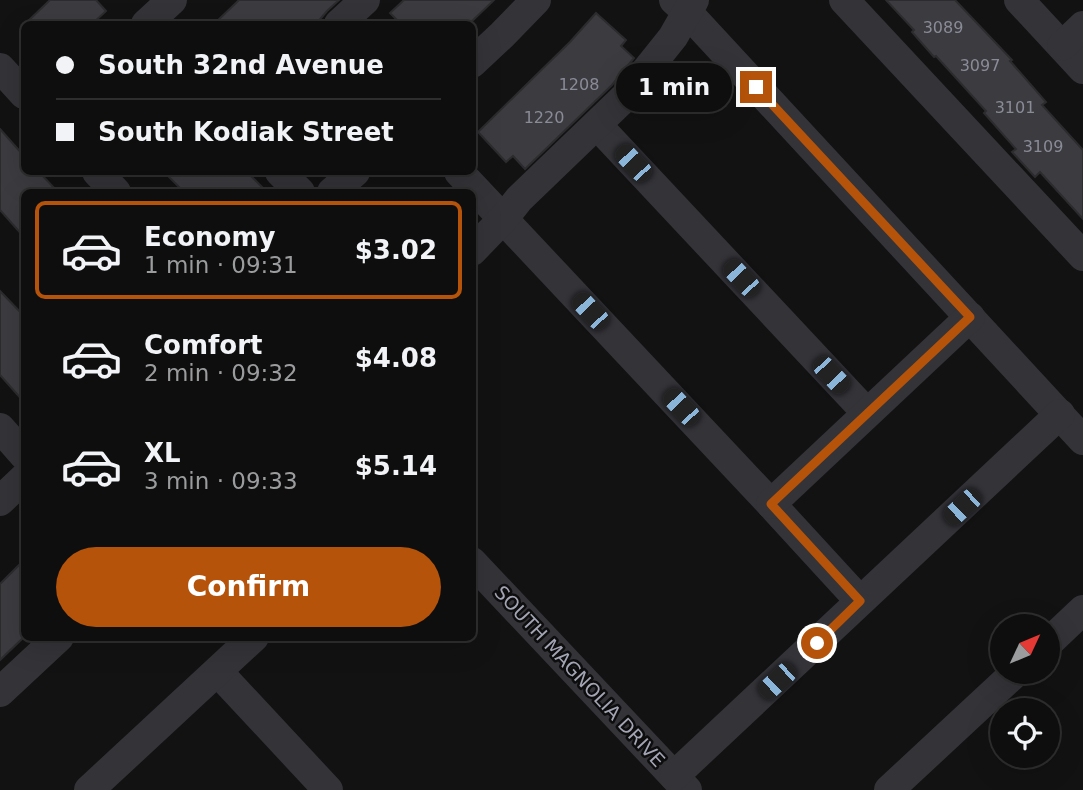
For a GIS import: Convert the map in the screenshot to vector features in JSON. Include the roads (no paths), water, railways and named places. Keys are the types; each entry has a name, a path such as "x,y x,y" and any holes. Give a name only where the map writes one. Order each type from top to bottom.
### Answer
{"street":[{"path":"149,21 172,0"},
{"path":"342,21 365,0"},
{"path":"476,59 536,0"},
{"path":"844,0 1083,256"},
{"path":"1018,0 1083,69"},
{"path":"476,247 519,199 625,97 673,37 685,4 1083,440"},
{"path":"1062,46 1083,26"},
{"path":"0,68 21,91"},
{"path":"597,125 867,413"},
{"path":"100,175 113,189"},
{"path":"283,175 297,189"},
{"path":"335,189 352,175"},
{"path":"462,175 476,189"},
{"path":"476,189 860,601"},
{"path":"771,504 970,317"},
{"path":"680,783 860,601 1060,414"},
{"path":"0,428 21,452"},
{"path":"0,501 21,481"},
{"name":"SOUTH MAGNOLIA DRIVE","path":"476,566 680,783"},
{"path":"1060,631 1083,610"},
{"path":"0,692 55,641"},
{"path":"89,790 250,641"},
{"path":"218,672 328,790"},
{"path":"888,790 1003,684"}]}
